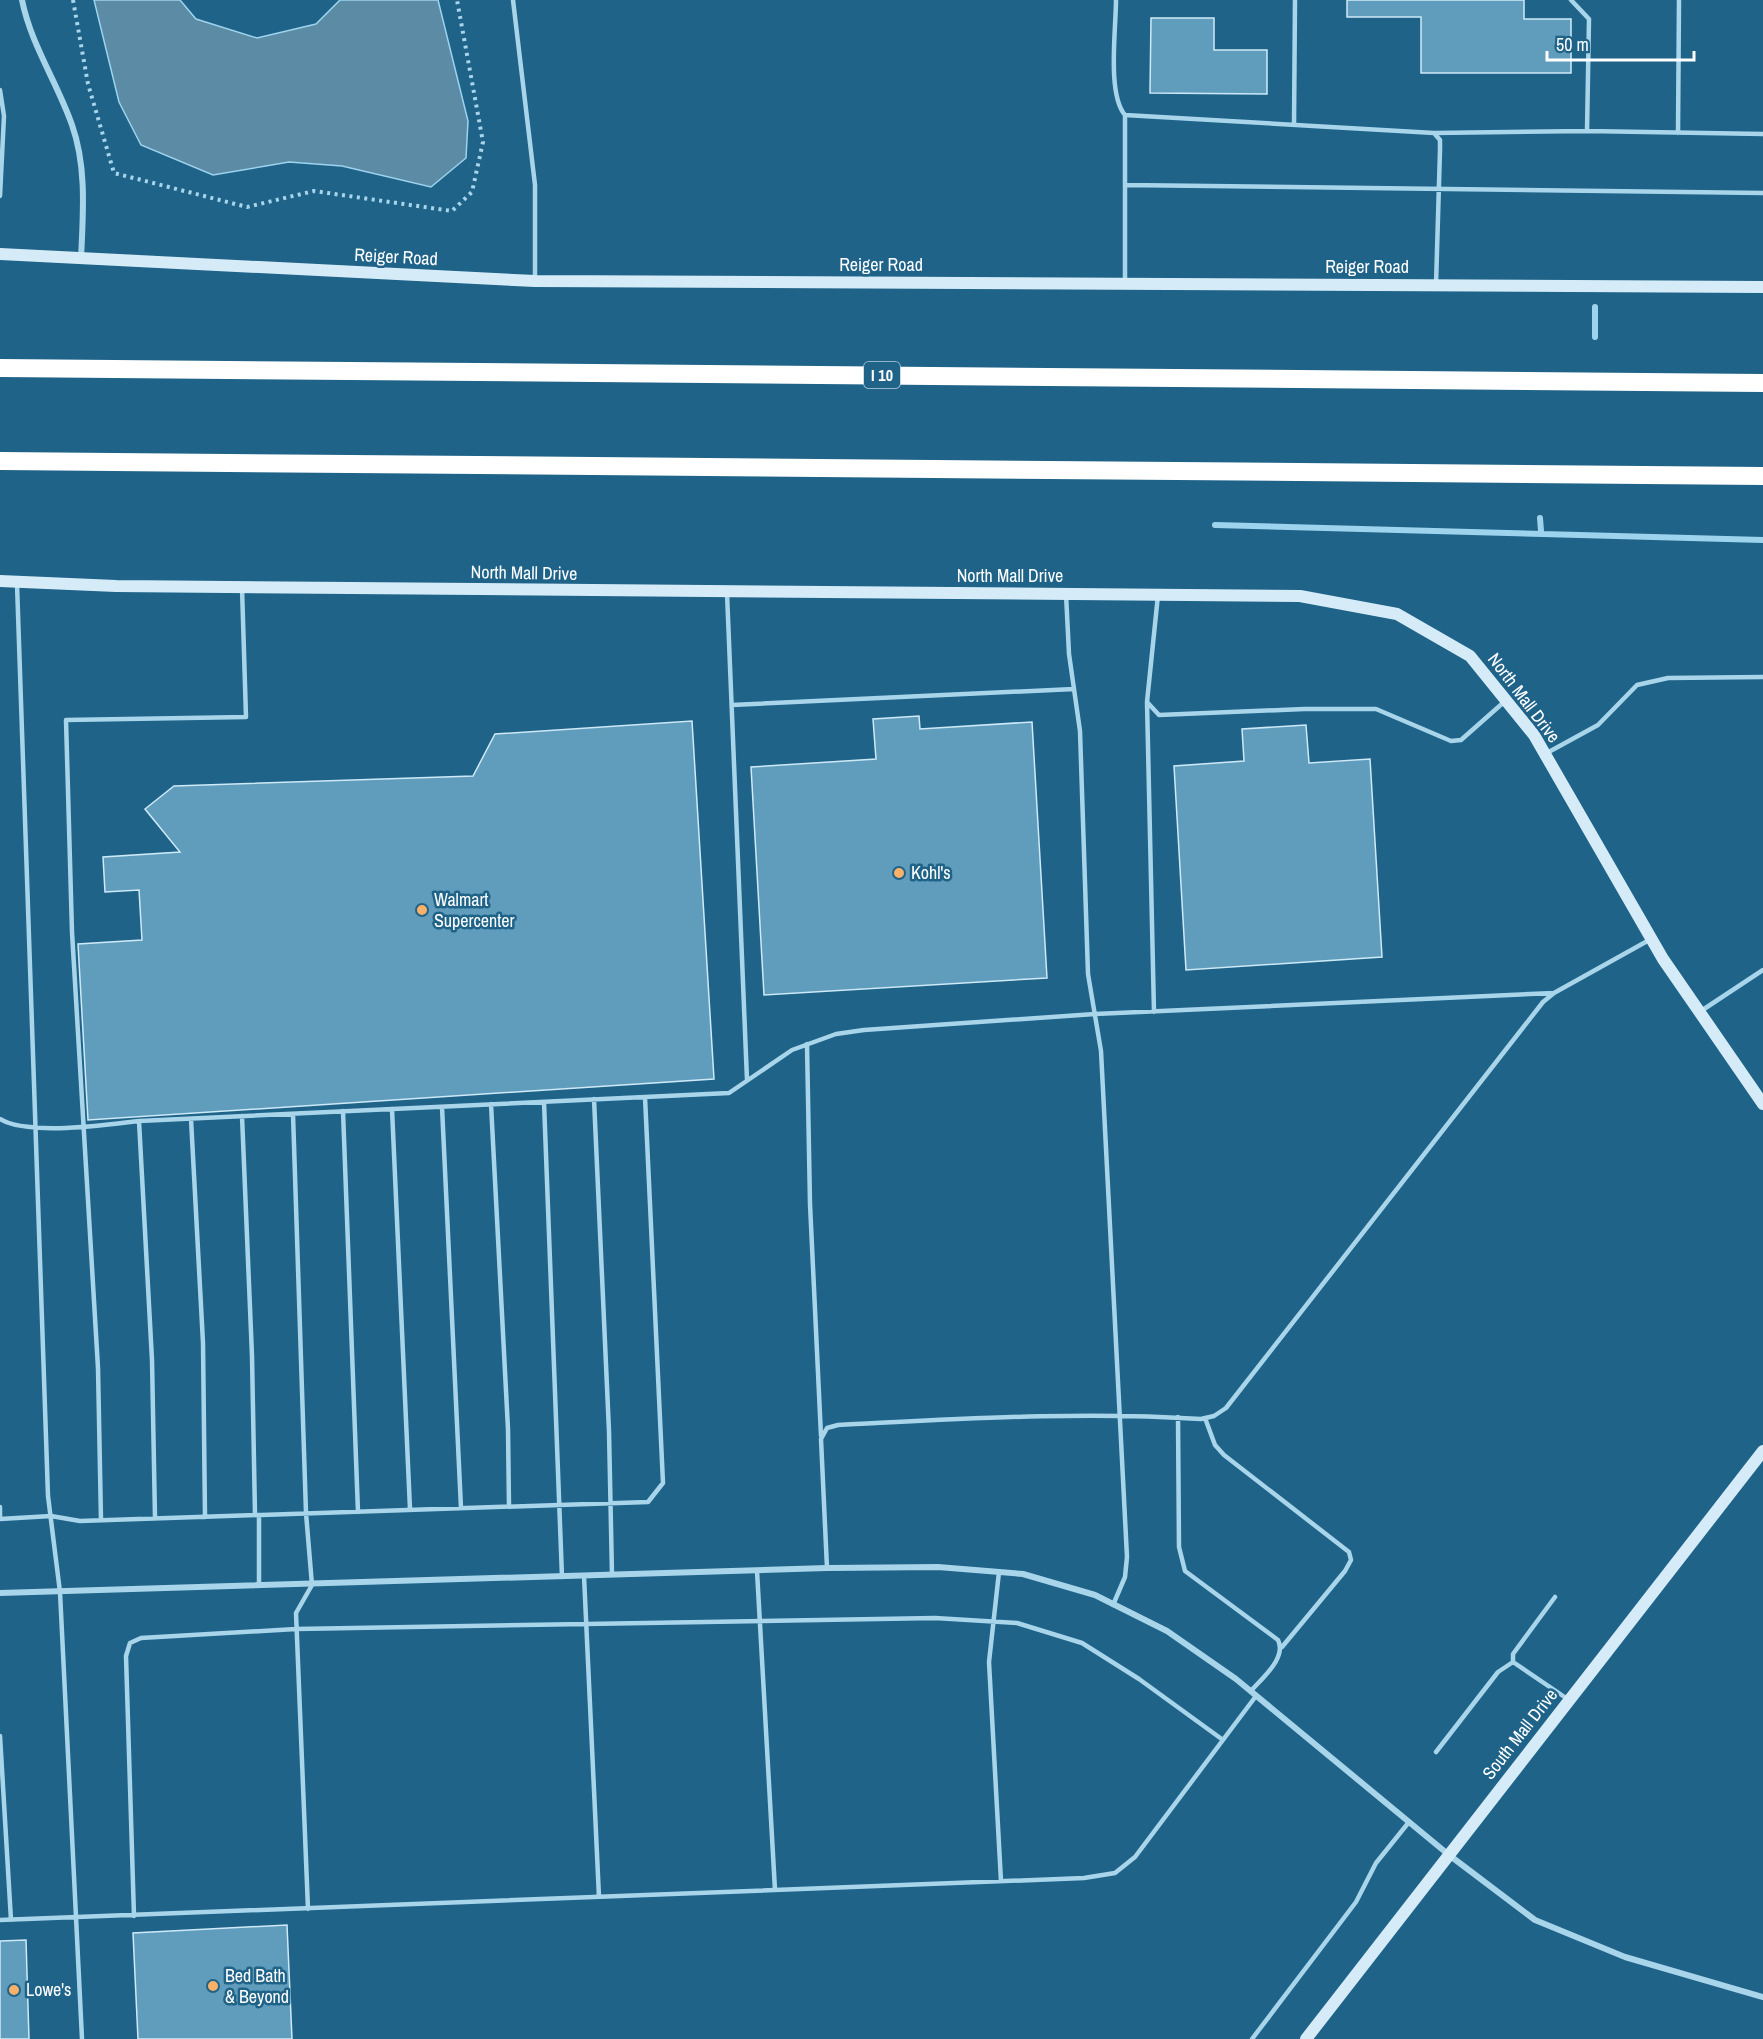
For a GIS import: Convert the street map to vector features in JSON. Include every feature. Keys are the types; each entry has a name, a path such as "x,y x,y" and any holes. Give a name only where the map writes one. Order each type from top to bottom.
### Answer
{"highway":[{"name":"I 10","path":"0,368 1763,383"},
{"path":"0,460 1763,476"}],"street":[{"path":"22,0 30,33 59,92 73,128 81,162 83,208 81,259"},
{"name":"Reiger Road","path":"0,254 535,282 1763,287"},
{"name":"North Mall Drive","path":"0,581 242,588 1300,596 1397,614 1470,656 1534,735 1651,939 1763,1104"},
{"name":"South Mall Drive","path":"1306,2039 1763,1451"},
{"path":"0,1593 827,1568 938,1567 1023,1574 1095,1595 1167,1631 1254,1694 1449,1855 1535,1920 1625,1957 1763,1997"}],"lane":[{"path":"513,0 535,185 535,282"},
{"path":"1116,0 1115,91 1117,106 1125,115 1125,284"},
{"path":"1294,125 1295,0"},
{"path":"1571,0 1589,19 1587,131"},
{"path":"1678,133 1679,0"},
{"path":"0,90 4,116 0,196"},
{"path":"1125,115 1434,133 1587,131 1763,134"},
{"path":"1434,133 1440,140 1436,285"},
{"path":"1125,185 1763,193"},
{"path":"17,582 51,1516 60,1592 82,2039"},
{"path":"101,1520 98,1368 72,932 66,720 246,717 242,588"},
{"path":"727,593 747,1080"},
{"path":"1066,594 1074,690 1080,731 1088,974 1101,1051 1127,1557 1125,1577 1113,1605"},
{"path":"1154,1012 1147,702 1158,595"},
{"path":"1544,754 1598,725 1637,685 1668,678 1763,677"},
{"path":"732,705 1074,690"},
{"path":"1147,702 1158,715 1376,709 1451,741 1461,740 1506,700"},
{"path":"821,1439 827,1428 838,1425 1118,1414 1205,1418 1214,1416 1226,1408 1241,1391 1543,1002 1554,993 1651,939"},
{"path":"1699,1012 1761,971 1763,980"},
{"path":"0,1119 36,1126 85,1128 139,1121 729,1093 792,1050 836,1034 864,1030 1095,1014 1554,993"},
{"path":"807,1044 810,1204 827,1568"},
{"path":"0,1507 0,1519 51,1516 80,1521 648,1502 663,1483 645,1097"},
{"path":"594,1099 612,1575"},
{"path":"544,1102 562,1577"},
{"path":"491,1104 508,1429 509,1507"},
{"path":"442,1107 461,1508"},
{"path":"392,1109 410,1509"},
{"path":"343,1111 358,1512"},
{"path":"293,1114 306,1513 312,1585 296,1613 308,1909"},
{"path":"242,1116 259,1586"},
{"path":"191,1119 203,1343 205,1517"},
{"path":"139,1121 152,1360 155,1518"},
{"path":"0,1920 1084,1878 1115,1873 1135,1857 1223,1740 1280,1656 1281,1647 1278,1640 1185,1571 1179,1547 1178,1417"},
{"path":"1205,1418 1215,1445 1224,1455 1350,1552 1351,1560 1345,1570 1281,1647"},
{"path":"757,1571 775,1890"},
{"path":"999,1572 989,1662 1001,1881"},
{"path":"584,1576 599,1897"},
{"path":"1555,1597 1513,1654 1514,1662 1569,1700"},
{"path":"134,1916 126,1656 130,1643 141,1638 296,1629 932,1618 1017,1623 1082,1643 1139,1679 1223,1740"},
{"path":"1436,1752 1498,1672 1514,1662"},
{"path":"0,1736 11,1920"},
{"path":"1252,2039 1356,1902 1376,1863 1409,1822"}],"path":[{"path":"72,0 88,84 114,173 247,207 314,190 452,211 472,192 483,142 457,0"}],"water":[{"path":"94,0 180,0 196,19 257,38 316,24 340,0 438,0 468,121 466,158 431,187 342,166 289,162 213,175 141,145 119,102"}],"building":[{"path":"1347,0 1524,0 1524,19 1571,19 1571,73 1421,73 1421,17 1347,17"},
{"path":"1151,18 1214,18 1214,50 1267,50 1267,94 1150,93"},
{"name":"Kohl's","path":"919,716 920,729 1032,722 1047,978 764,995 751,767 876,759 873,719"},
{"name":"Walmart Supercenter","path":"692,721 714,1079 88,1120 78,944 142,940 139,890 105,892 103,857 180,852 145,809 174,786 473,776 495,734"},
{"path":"1306,725 1309,763 1370,759 1382,957 1186,970 1174,766 1244,761 1242,729"},
{"name":"Bed Bath & Beyond","path":"287,1925 292,2039 138,2039 133,1933"},
{"name":"Lowe's","path":"26,1940 29,2039 0,2039 0,1941"}],"waterway":[{"path":"1595,307 1595,337"},
{"path":"1540,518 1541,531"},
{"path":"1215,525 1763,540"}],"place":[{"name":"Kohl's","path":"899,873"},
{"name":"Walmart Supercenter","path":"422,910"},
{"name":"Bed Bath & Beyond","path":"213,1986"},
{"name":"Lowe's","path":"14,1990"}]}
